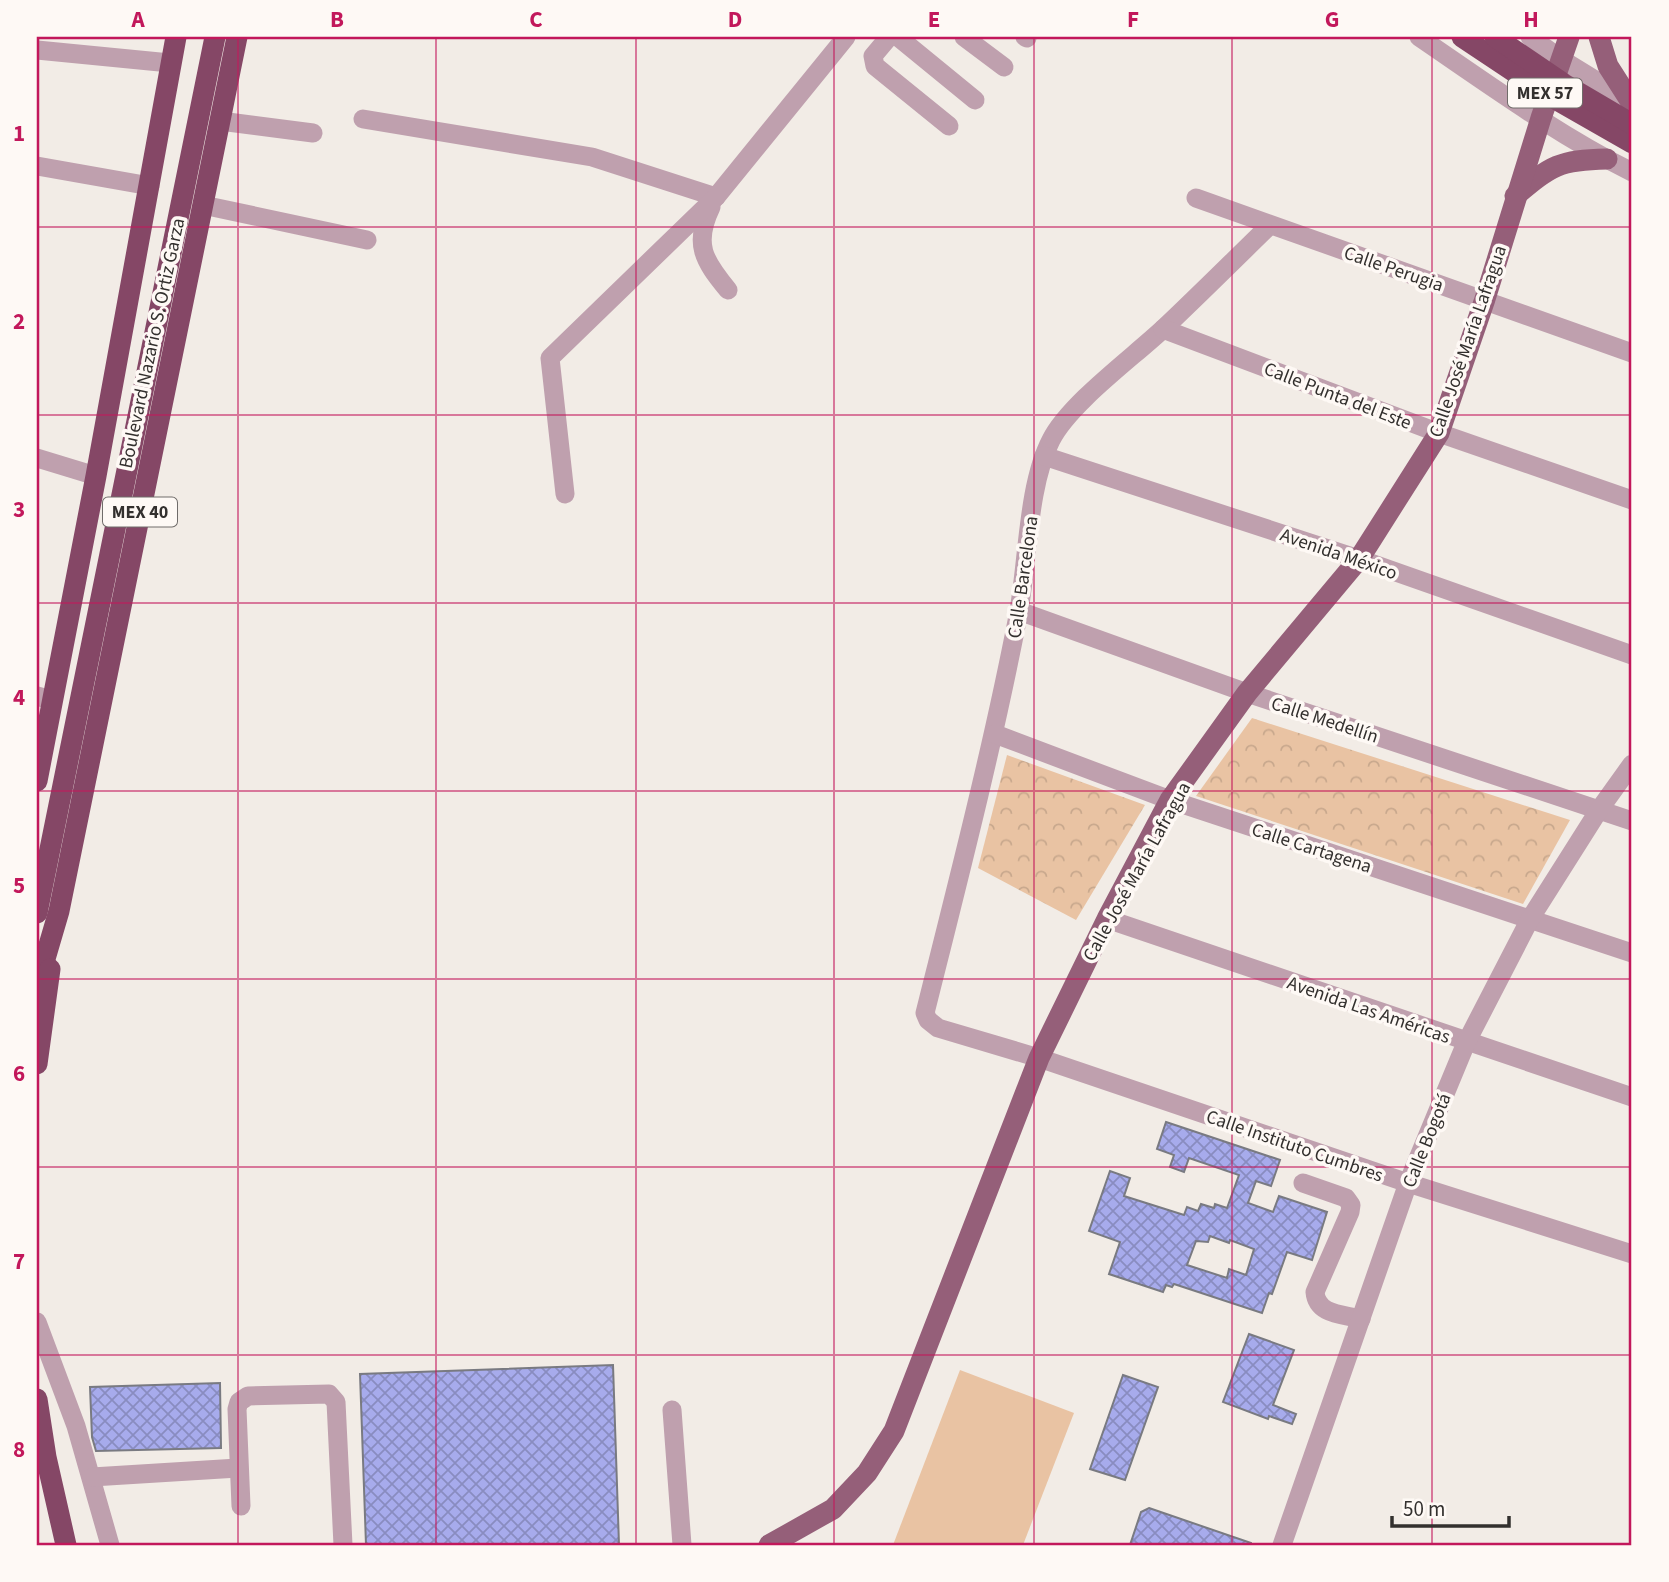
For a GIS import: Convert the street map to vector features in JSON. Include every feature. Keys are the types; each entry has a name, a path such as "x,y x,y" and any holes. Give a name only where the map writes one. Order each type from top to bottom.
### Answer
{"highway":[{"name":"Boulevard Nazario S. Ortiz Garza","path":"37,774 44,698 96,477 176,37"},
{"path":"37,913 215,37"},
{"name":"Boulevard Nazario S. Ortiz Garza","path":"37,986 59,911 237,37"},
{"name":"MEX 57","path":"1462,37 1555,99 1632,143"},
{"name":"MEX 57","path":"1495,37 1564,84 1632,110"},
{"path":"37,1064 59,911"},
{"path":"37,1399 46,1457 66,1545"}],"main road":[{"name":"Calle José María Lafragua","path":"769,1545 833,1509 867,1473 894,1431 1039,1058 1107,919 1170,800 1247,693 1359,559 1439,433 1569,37"},
{"path":"1598,37 1608,66 1632,110"},
{"path":"1515,196 1554,167 1574,160 1607,159"}],"street":[{"path":"565,494 550,358 716,197 846,37"},
{"path":"889,37 873,56 875,66 949,126"},
{"path":"898,37 975,100"},
{"path":"964,37 1004,67"},
{"path":"1419,37 1541,118 1632,172"},
{"path":"1441,52 1454,54 1472,50 1483,37"},
{"path":"1530,37 1632,110"},
{"path":"37,50 170,63"},
{"path":"363,119 592,157 716,197"},
{"path":"220,121 313,133"},
{"path":"37,166 150,186"},
{"path":"716,197 703,223 702,249 708,265 728,290"},
{"name":"Calle Perugia","path":"1196,198 1632,352"},
{"path":"203,205 367,240"},
{"name":"Calle Barcelona","path":"925,1013 995,734 1019,611 1034,497 1044,456 1060,426 1088,397 1269,226"},
{"name":"Calle Punta del Este","path":"1163,329 1439,433 1632,500"},
{"name":"Avenida México","path":"1044,456 1359,559 1632,654"},
{"path":"37,458 96,477"},
{"name":"Calle Medellín","path":"1019,611 1247,693 1632,821"},
{"name":"Calle Cartagena","path":"995,734 1170,800 1632,953"},
{"name":"Calle Bogotá","path":"1282,1545 1408,1183 1466,1043 1530,919 1599,810 1632,764"},
{"name":"Avenida Las Américas","path":"1107,919 1466,1043 1632,1097"},
{"name":"Calle Instituto Cumbres","path":"925,1013 928,1020 938,1028 1039,1058 1408,1183 1632,1254"},
{"path":"1303,1183 1346,1198 1351,1205 1315,1292 1316,1302 1322,1309 1361,1319"},
{"path":"37,1322 76,1426 110,1545"},
{"path":"241,1506 237,1409 244,1398 329,1394 334,1396 336,1402 342,1545"},
{"path":"673,1410 682,1545"},
{"path":"92,1477 239,1468"}],"green space":[{"path":"1252,718 1570,820 1523,904 1196,796"},
{"path":"1007,755 1145,805 1076,920 978,868"},
{"path":"960,1370 1074,1413 1023,1545 893,1545"}],"building":[{"path":"1166,1122 1280,1160 1271,1186 1256,1181 1248,1203 1273,1212 1279,1196 1327,1212 1312,1260 1287,1252 1262,1313 1174,1284 1172,1287 1166,1285 1163,1292 1109,1274 1120,1242 1089,1231 1110,1171 1130,1178 1124,1196 1184,1215 1187,1207 1198,1211 1201,1204 1214,1208 1215,1204 1227,1208 1239,1175 1189,1158 1184,1172 1170,1167 1174,1155 1157,1149","holes":["1210,1236 1229,1243 1230,1240 1254,1249 1246,1275 1229,1269 1227,1278 1187,1265 1196,1241 1208,1242"]},
{"path":"1249,1334 1294,1350 1273,1405 1296,1414 1292,1424 1269,1416 1268,1419 1223,1402"},
{"path":"613,1365 619,1545 366,1545 360,1374"},
{"path":"1123,1375 1158,1387 1125,1480 1090,1469"},
{"path":"220,1383 221,1448 96,1451 92,1437 90,1387"},
{"path":"1149,1508 1251,1545 1130,1545 1141,1512"}]}
